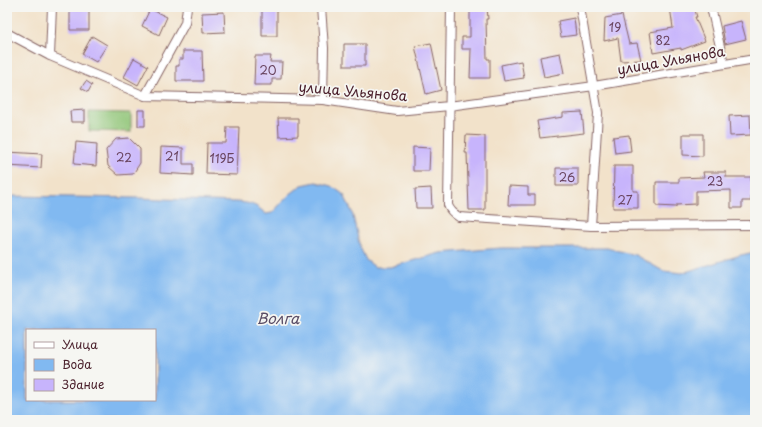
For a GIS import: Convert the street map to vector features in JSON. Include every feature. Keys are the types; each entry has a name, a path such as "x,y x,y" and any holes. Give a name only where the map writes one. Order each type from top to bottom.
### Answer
{"street":[{"path":"50,56 52,7"},
{"path":"145,96 185,23 187,7"},
{"path":"321,7 324,48 323,100"},
{"path":"451,7 448,205 452,212 459,217 591,226 755,225"},
{"path":"580,7 598,113 591,226"},
{"path":"711,7 724,64"},
{"name":"улица Ульянова","path":"7,33 50,56 145,96 323,100 397,111 449,106 594,86 755,59"}],"green space":[{"path":"89,112 131,113 131,132 89,131"}],"water":[{"name":"Волга","path":"316,182 332,186 344,195 352,212 360,247 366,260 375,267 390,267 440,253 501,248 607,248 635,255 663,271 682,273 755,252 755,420 7,420 7,196 139,198 236,202 252,205 259,208 266,214 272,213 289,195 302,185"}],"building":[{"path":"70,7 89,7 89,30 70,30"},
{"path":"262,7 277,7 277,36 262,36"},
{"path":"470,7 487,7 487,59 490,59 490,78 470,78 471,49 462,49 462,37 470,37"},
{"path":"670,7 694,7 697,17 695,17 705,41 681,50 681,48 653,53 650,32 673,28"},
{"path":"150,9 167,17 159,35 142,26"},
{"path":"224,12 225,32 203,33 202,13"},
{"path":"622,15 629,44 637,43 641,60 621,61 618,38 604,41 605,18"},
{"path":"574,18 576,35 561,37 558,21"},
{"path":"741,21 746,39 725,44 722,26"},
{"path":"92,36 107,45 96,62 82,54"},
{"path":"431,43 441,90 426,94 415,46"},
{"path":"344,44 365,44 365,66 344,66"},
{"path":"183,51 202,51 203,81 176,81 176,66 179,66 179,59 183,59"},
{"path":"560,53 564,73 544,77 540,57"},
{"path":"255,56 271,56 270,62 282,62 281,79 272,79 272,85 254,85"},
{"path":"134,58 148,66 138,85 124,77"},
{"path":"521,61 524,78 504,81 501,65"},
{"path":"86,81 92,85 88,92 81,88"},
{"path":"85,110 85,122 71,122 70,111"},
{"path":"138,110 145,110 145,126 138,126"},
{"path":"582,112 584,133 540,138 537,121 563,117 563,113"},
{"path":"750,115 751,135 730,136 729,116"},
{"path":"278,118 298,118 298,136 279,137"},
{"path":"227,127 239,127 237,175 206,174 207,143 226,143"},
{"path":"683,134 703,134 703,156 683,155"},
{"path":"466,135 485,136 485,210 469,210 467,153 465,153"},
{"path":"629,135 631,151 615,153 613,137"},
{"path":"129,138 140,149 140,163 133,174 118,175 108,166 106,150 116,139"},
{"path":"76,142 97,144 96,166 74,164"},
{"path":"161,147 183,148 183,164 193,164 193,175 160,173"},
{"path":"413,147 430,148 429,171 413,171"},
{"path":"7,152 42,154 41,168 7,166"},
{"path":"614,166 633,166 633,191 638,191 638,208 613,208"},
{"path":"556,168 578,168 578,186 556,186"},
{"path":"703,172 726,172 726,177 751,177 751,201 742,201 742,208 731,208 731,190 696,191 696,204 676,205 676,207 656,206 656,182 679,182 679,178 704,177"},
{"path":"509,186 528,187 528,195 535,195 535,205 508,205"},
{"path":"431,188 432,208 416,208 415,189"}]}
